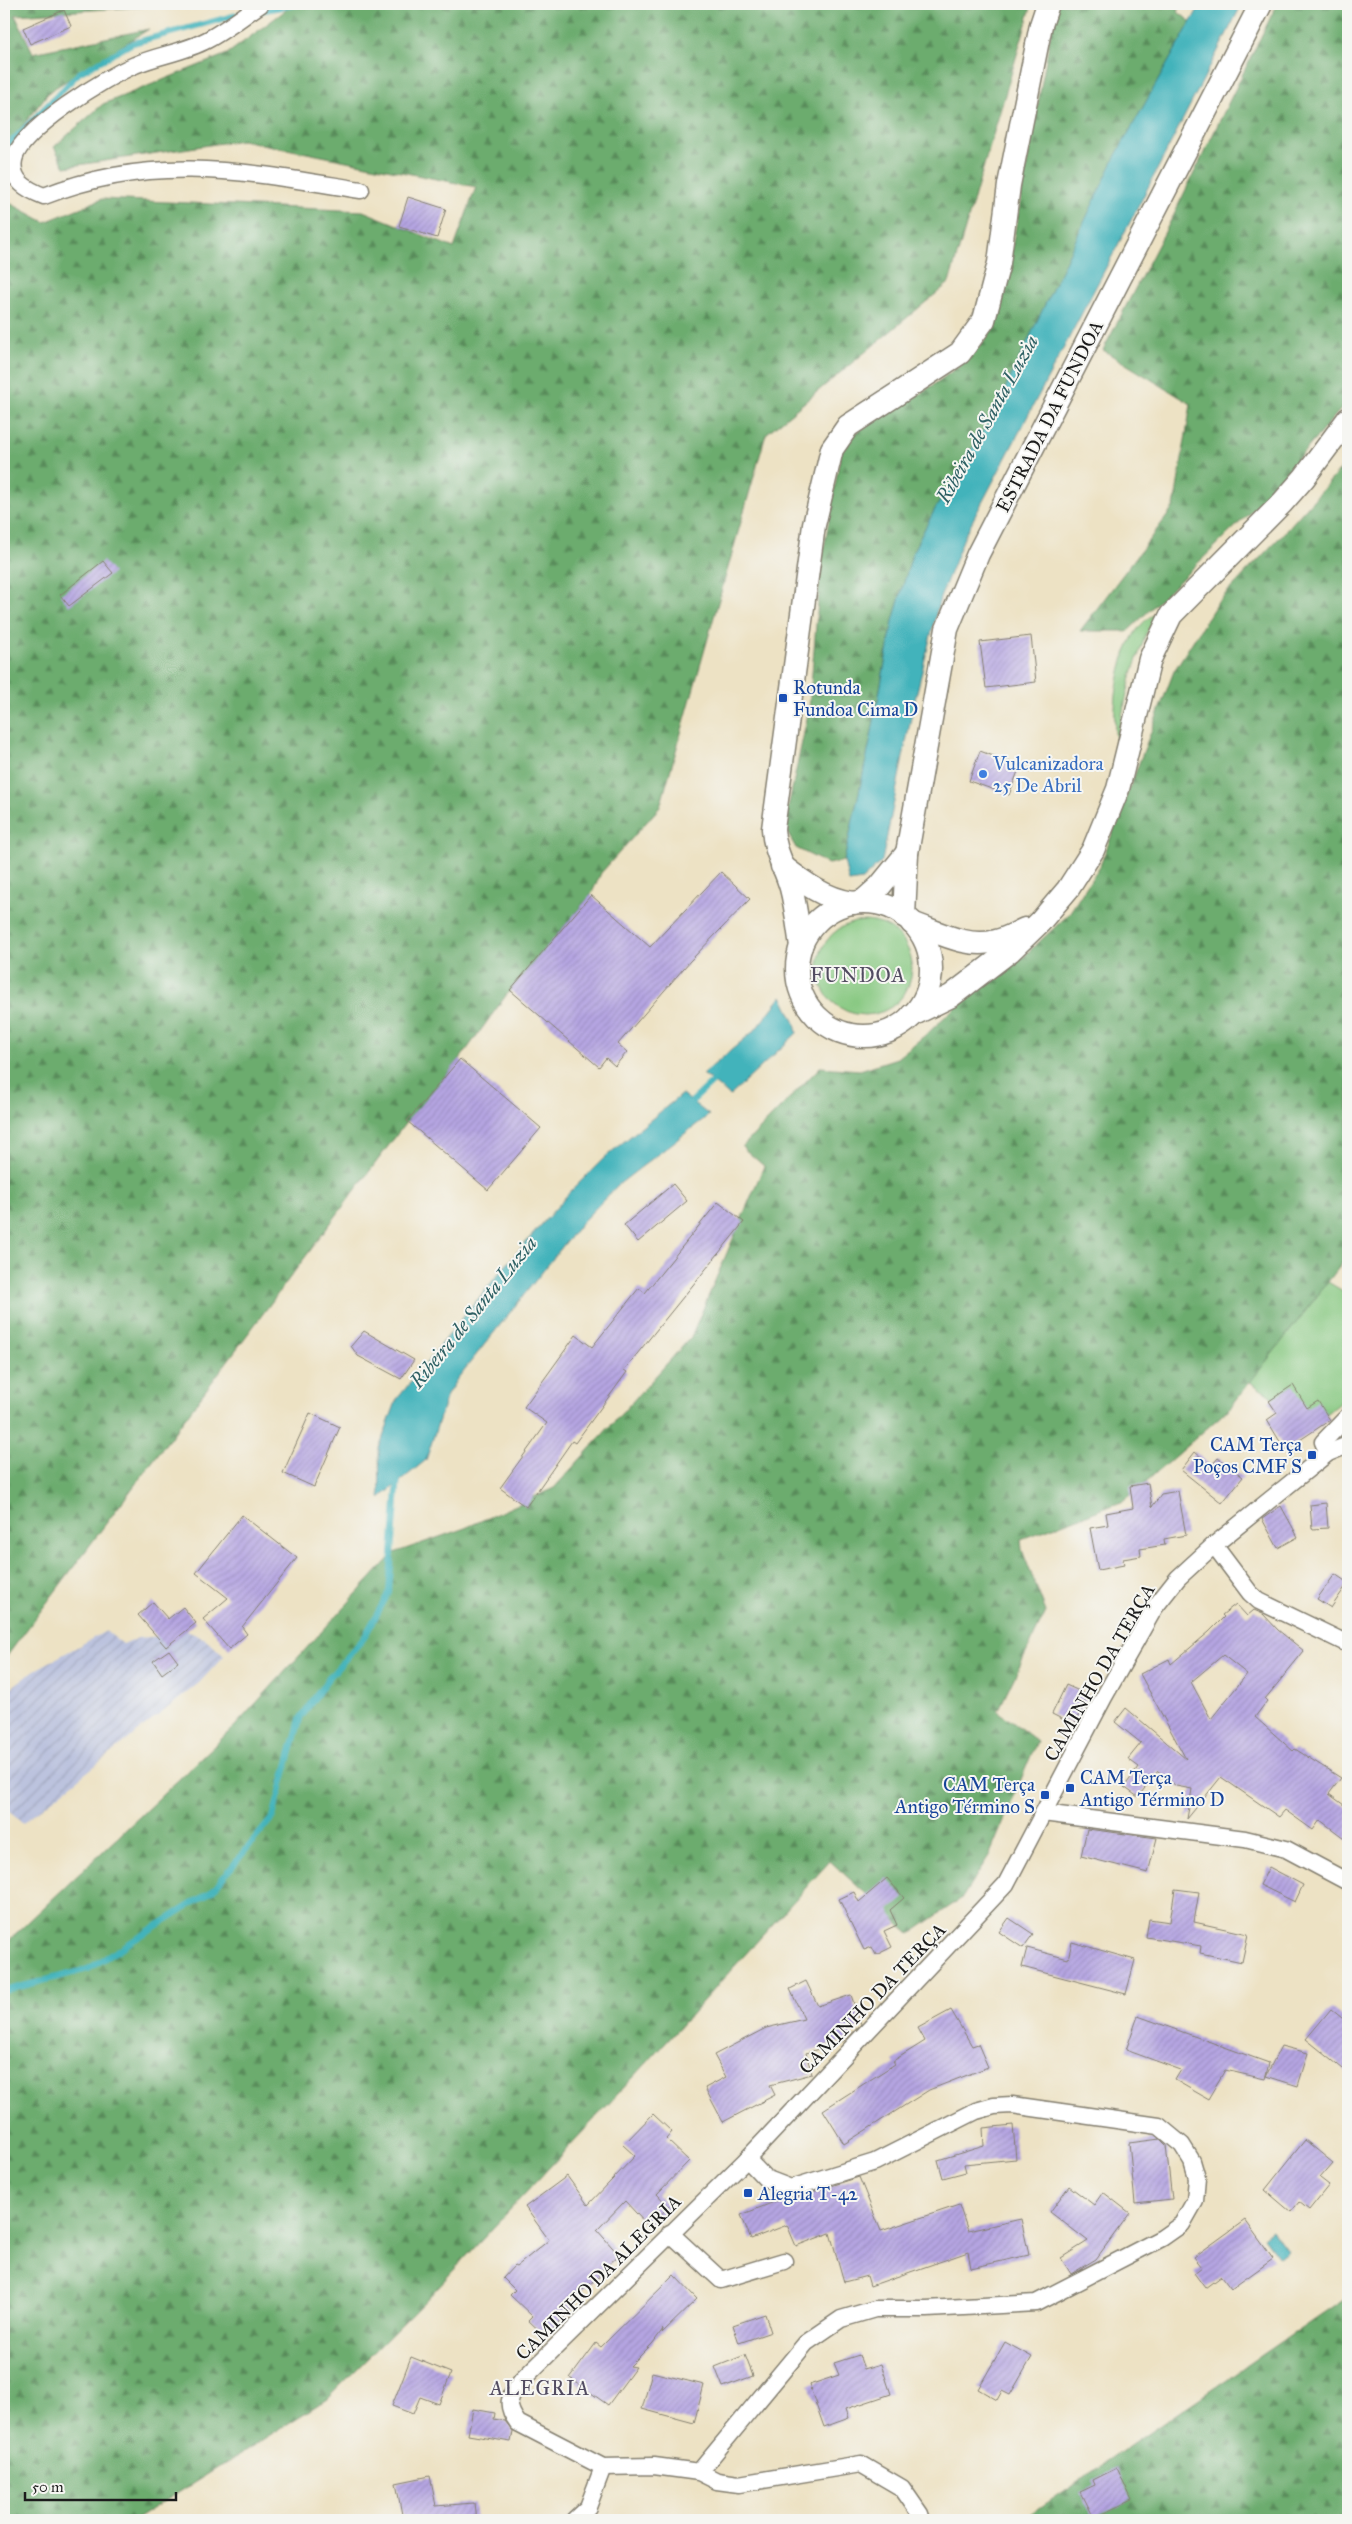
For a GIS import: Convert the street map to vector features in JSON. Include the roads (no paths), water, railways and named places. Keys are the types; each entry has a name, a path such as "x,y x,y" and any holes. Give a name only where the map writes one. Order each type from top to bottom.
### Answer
{"main road":[{"path":"1048,4 1041,25 1009,185 999,263 984,320 960,353 848,426 832,449 814,525 773,829 776,853 795,907 801,946 798,962 801,992 817,1016 839,1031 863,1036 884,1033 895,1028 912,1015 951,996 1010,951 1040,922 1068,889 1093,850 1118,789 1150,659 1171,615 1282,503 1309,472 1348,419"},
{"name":"ESTRADA DA FUNDOA","path":"908,919 907,852 947,629 978,554 1261,4"},
{"name":"ESTRADA DA FUNDOA","path":"852,903 880,886 907,852"},
{"path":"782,866 817,891 852,903 889,907 908,919 966,942 983,944 997,941 1040,922"},
{"path":"801,946 816,922 852,903"},
{"path":"908,919 926,944 931,969 926,994 912,1015"}],"street":[{"path":"261,4 206,40 135,64 106,79 56,112 20,147 14,159 15,175 26,190 44,196 112,175 175,168 247,172 361,190"},
{"path":"1328,1454 1323,1442 1348,1416"},
{"name":"CAMINHO DA TERÇA","path":"747,2159 1006,1884 1042,1813 1154,1607 1178,1578 1214,1545 1328,1454 1348,1445"},
{"path":"1214,1545 1250,1593 1259,1601 1348,1644"},
{"path":"1042,1813 1244,1839 1286,1849 1348,1882"},
{"path":"699,2472 806,2343 841,2319 875,2309 927,2309 1036,2303 1162,2238 1182,2224 1195,2201 1197,2178 1192,2161 1182,2145 1160,2126 1012,2105 994,2106 976,2111 875,2162 791,2188 765,2178 747,2159"},
{"name":"CAMINHO DA ALEGRIA","path":"747,2159 522,2380 510,2396 509,2412 518,2423 603,2467 654,2466 699,2472 717,2481 739,2484 861,2464 902,2488 922,2520"},
{"path":"670,2233 721,2280 784,2261"},
{"path":"574,2520 588,2507 603,2467"}],"water":[{"path":"1201,4 1242,4 1138,207 965,535 940,598 913,708 882,861 862,880 849,882 844,861 870,742 893,621 913,551 935,509 992,416 1116,155"},
{"path":"782,996 795,1023 797,1033 730,1096 703,1074 755,1030"},
{"path":"682,1094 709,1115 618,1185 582,1222 457,1379 447,1395 426,1460 380,1498 379,1448 397,1399 500,1272 570,1192 604,1158"},
{"path":"1272,2230 1287,2250 1278,2257 1263,2237"}],"waterway":[{"path":"259,11 300,4"},
{"path":"4,149 79,73 133,43 237,15"},
{"name":"Ribeira de Santa Luzia","path":"687,1106 718,1077"},
{"name":"Ribeira de Santa Luzia","path":"4,1991 88,1969 212,1891 273,1817 300,1719 327,1680 364,1638 389,1592 398,1476"}],"place":[{"name":"Rotunda Fundoa Cima D","path":"783,698"},
{"name":"Vulcanizadora 25 De Abril","path":"983,774"},
{"name":"CAM Terça Poços CMF S","path":"1312,1455"},
{"name":"CAM Terça Antigo Término D","path":"1070,1788"},
{"name":"CAM Terça Antigo Término S","path":"1045,1795"},
{"name":"Alegria T-42","path":"748,2193"}],"district":[{"name":"FUNDOA","path":"858,975"},
{"name":"ALEGRIA","path":"540,2388"}]}
